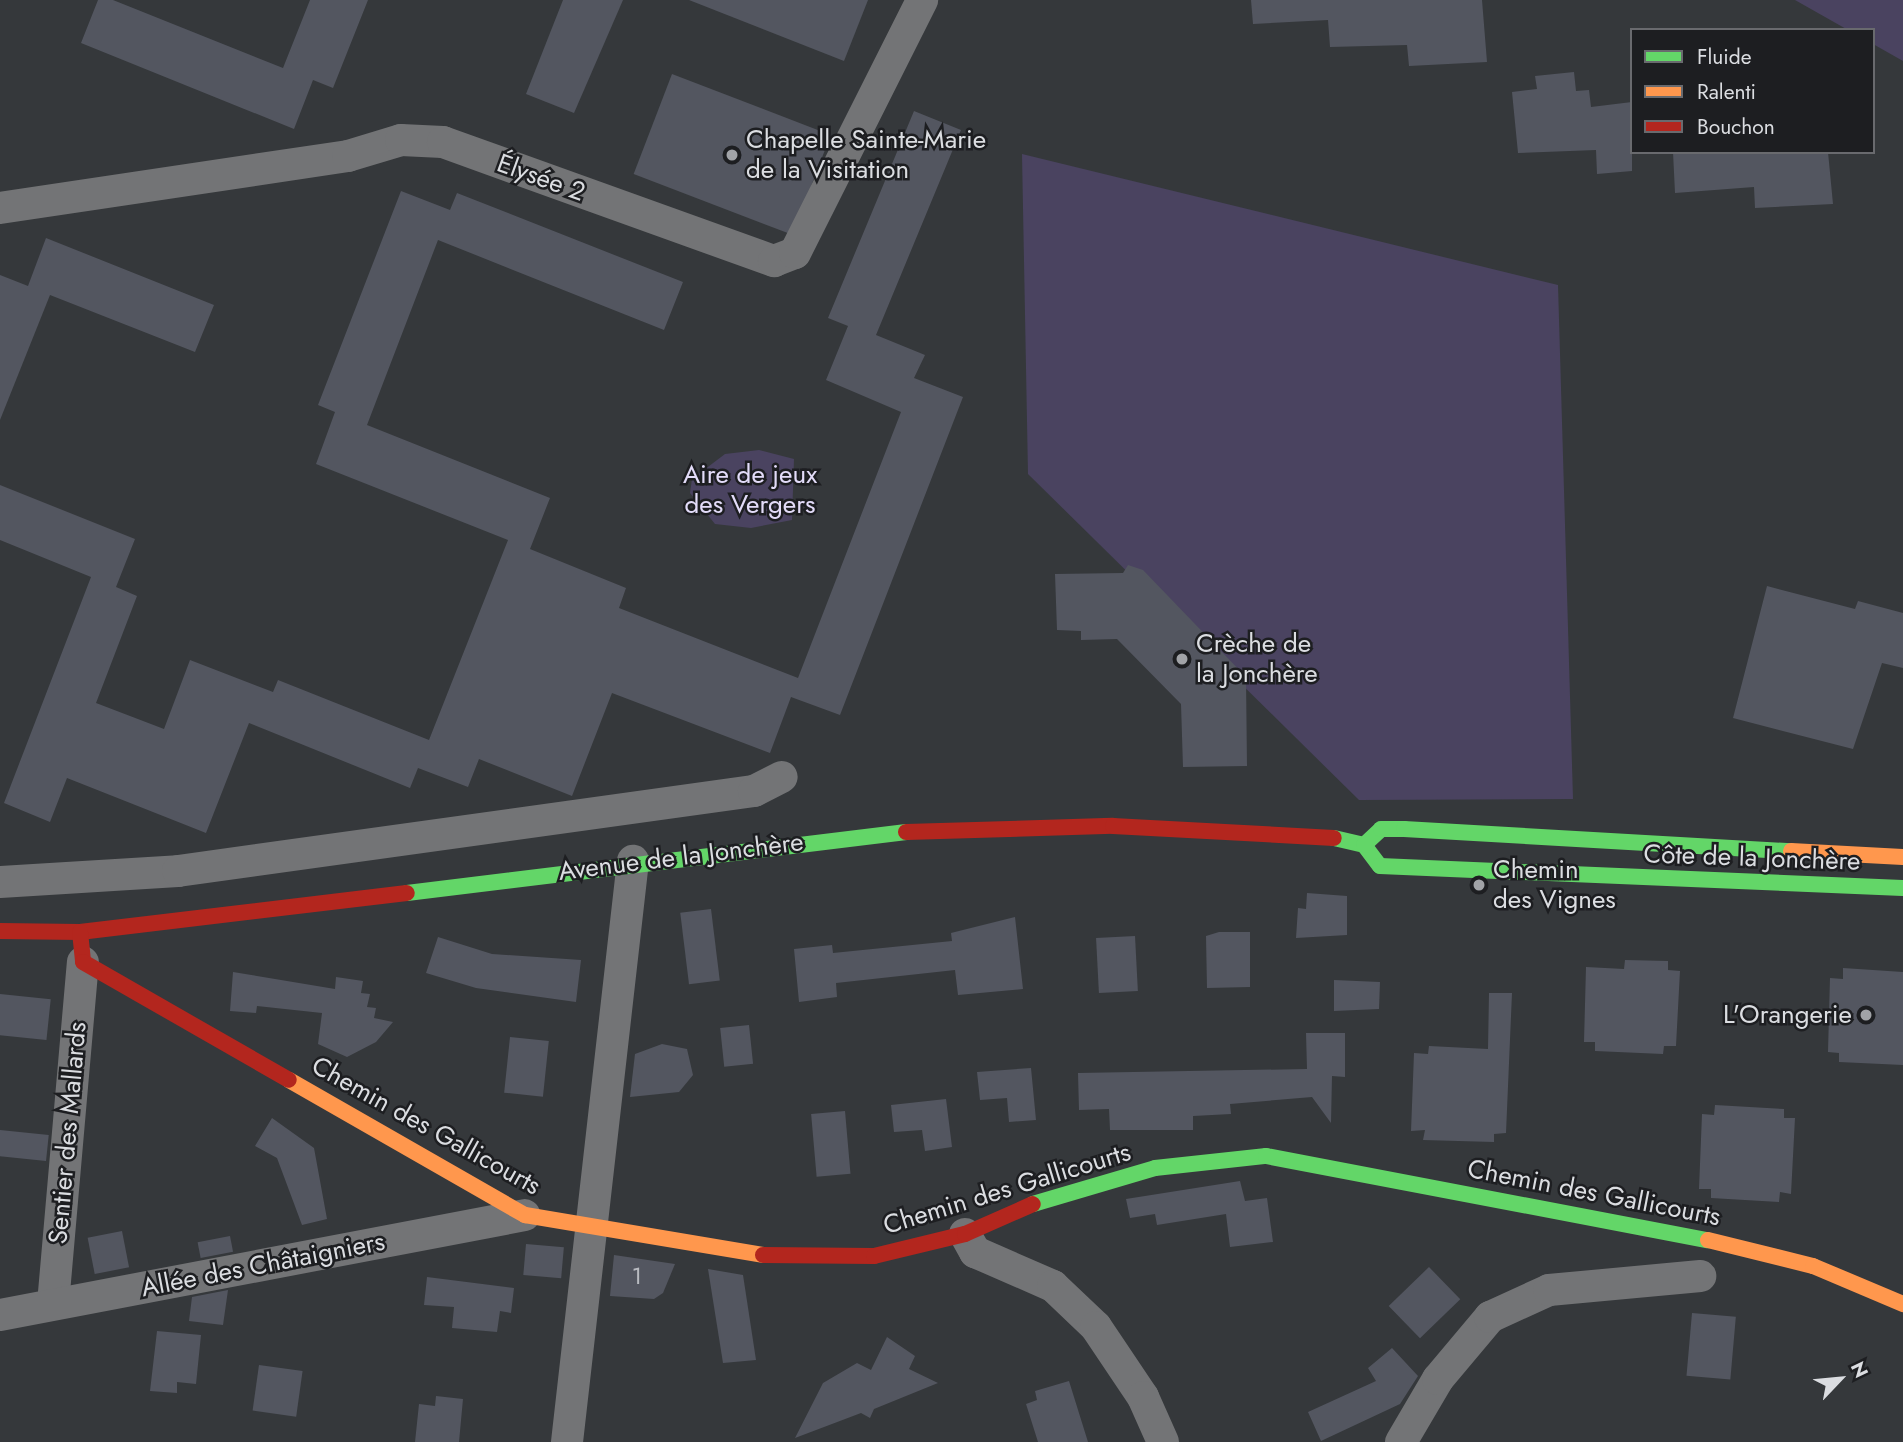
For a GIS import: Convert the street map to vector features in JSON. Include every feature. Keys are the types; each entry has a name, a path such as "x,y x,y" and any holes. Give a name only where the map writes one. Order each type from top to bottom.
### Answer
{"street":[{"name":"Élysée 2","path":"0,208 348,156 384,145 443,142 775,261 795,253 922,0"},
{"path":"0,882 178,871 754,790 782,777"},
{"name":"Avenue de la Jonchère","path":"0,931 81,947 295,910 633,861 936,830 1113,826 1320,834 1364,845 1380,866 1599,876"},
{"name":"Côte de la Jonchère","path":"1364,845 1381,829 1903,857"},
{"path":"567,1442 633,861"},
{"name":"Côte de la Jonchère","path":"1599,876 1903,888"},
{"name":"Chemin des Gallicourts","path":"81,947 525,1215 773,1257 874,1256 965,1234 1048,1198 1155,1168 1266,1156 1654,1226 1813,1266 1903,1304"},
{"name":"Sentier des Mallards","path":"53,1304 81,947"},
{"name":"Allée des Châtaigniers","path":"0,1315 525,1215"},
{"path":"965,1234 975,1252 1053,1286 1096,1327 1143,1397 1163,1442"},
{"path":"1401,1442 1438,1379 1490,1317 1549,1290 1700,1276"}],"green space":[{"path":"1795,0 1903,0 1903,61 1875,45 1875,28 1844,28"},
{"path":"1022,154 1558,285 1573,799 1359,800 1028,474"},
{"name":"Aire de jeux des Vergers","path":"759,450 794,459 792,520 751,528 715,524 690,493 692,479 725,454"}],"building":[{"path":"98,0 113,0 283,68 310,0 368,0 333,88 313,80 294,129 81,43"},
{"path":"563,0 623,0 574,113 526,94"},
{"path":"689,0 868,0 844,61"},
{"path":"1251,0 1482,0 1487,62 1409,66 1407,45 1330,47 1328,20 1253,24"},
{"path":"1574,72 1576,91 1589,90 1591,107 1630,102 1632,171 1597,174 1596,150 1518,153 1512,92 1537,89 1535,76"},
{"name":"Chapelle Sainte-Marie de la Visitation","path":"672,74 831,135 792,235 634,174"},
{"path":"914,111 961,130 876,335 925,355 914,378 963,397 840,715 791,697 770,753 612,693 572,796 479,759 468,787 418,768 410,788 249,723 206,833 67,778 50,822 4,803 91,577 0,540 0,485 135,539 116,587 137,596 96,703 164,729 190,660 273,692 278,680 429,740 508,540 316,464 335,412 318,405 401,191 450,210 457,193 683,282 664,330 438,240 367,425 550,498 530,549 626,588 619,608 798,678 901,412 826,380 848,326 828,318"},
{"path":"1673,154 1828,154 1833,204 1755,208 1754,187 1675,193"},
{"path":"46,238 214,305 195,352 50,295 0,420 0,275 28,286"},
{"name":"Crèche de la Jonchère","path":"1128,565 1143,570 1246,677 1247,766 1183,767 1181,704 1117,639 1081,640 1081,631 1057,630 1055,574 1123,573"},
{"path":"1767,586 1855,609 1858,601 1903,613 1903,668 1882,663 1853,749 1733,718"},
{"path":"1307,893 1347,896 1347,935 1296,938 1298,908 1306,909"},
{"path":"711,909 720,980 689,984 680,913"},
{"path":"1015,917 1023,989 958,995 955,970 836,983 837,997 799,1002 794,949 832,945 833,953 952,941 951,933"},
{"path":"1219,932 1250,932 1250,987 1207,988 1206,936"},
{"path":"1135,936 1138,991 1099,993 1096,938"},
{"path":"438,937 492,954 581,960 576,1002 476,988 426,973"},
{"path":"1625,960 1668,961 1668,970 1680,971 1676,1046 1664,1046 1663,1054 1595,1051 1595,1042 1584,1042 1586,967 1624,969"},
{"name":"L'Orangerie","path":"1843,968 1903,972 1903,1065 1839,1062 1839,1053 1828,1052 1830,978 1843,979"},
{"path":"233,972 335,989 336,977 363,981 361,993 370,994 367,1007 376,1008 374,1018 393,1022 376,1042 347,1057 318,1044 322,1013 257,1006 256,1013 230,1011"},
{"path":"1334,980 1380,982 1379,1009 1334,1011"},
{"path":"1489,993 1512,993 1506,1133 1494,1134 1494,1142 1423,1140 1425,1130 1411,1131 1414,1053 1428,1054 1429,1046 1488,1049"},
{"path":"0,994 51,999 46,1040 0,1035"},
{"path":"749,1025 753,1064 724,1067 720,1028"},
{"path":"1306,1033 1345,1033 1345,1077 1332,1076 1331,1123 1312,1097 1230,1104 1231,1114 1193,1116 1193,1130 1110,1130 1109,1109 1079,1110 1078,1073 1307,1069"},
{"path":"510,1037 549,1041 543,1097 504,1093"},
{"path":"662,1044 687,1049 693,1075 679,1092 630,1097 635,1054"},
{"path":"1031,1068 1036,1120 1009,1122 1007,1098 980,1100 977,1072"},
{"path":"946,1099 952,1147 925,1151 922,1130 894,1132 891,1105"},
{"path":"1715,1105 1784,1109 1784,1118 1795,1118 1791,1194 1780,1192 1779,1202 1711,1198 1711,1189 1699,1189 1702,1114 1714,1115"},
{"path":"845,1111 850,1174 817,1177 811,1114"},
{"path":"272,1118 314,1148 327,1219 302,1225 277,1158 255,1146"},
{"path":"0,1130 49,1135 46,1161 0,1156"},
{"path":"1240,1181 1245,1201 1267,1198 1273,1242 1230,1247 1226,1214 1157,1225 1155,1214 1130,1218 1126,1199"},
{"path":"122,1231 129,1267 95,1274 88,1238"},
{"path":"230,1236 233,1252 201,1258 198,1242"},
{"path":"526,1244 564,1247 561,1278 523,1275"},
{"path":"614,1255 675,1264 663,1293 654,1299 610,1296"},
{"path":"1429,1267 1460,1299 1420,1338 1389,1306"},
{"path":"708,1269 743,1275 756,1360 723,1363"},
{"path":"427,1277 514,1288 511,1313 500,1311 497,1332 452,1328 454,1307 424,1305"},
{"path":"228,1290 223,1325 189,1321 192,1297"},
{"path":"1692,1313 1736,1317 1730,1380 1687,1376"},
{"path":"157,1331 201,1335 196,1384 177,1382 177,1393 150,1391"},
{"path":"887,1337 915,1356 909,1369 938,1383 874,1409 870,1418 861,1413 795,1438 823,1383 857,1363 871,1370"},
{"path":"1392,1348 1418,1376 1400,1404 1321,1441 1308,1412 1376,1381 1368,1368"},
{"path":"259,1365 303,1371 296,1417 253,1411"},
{"path":"1069,1381 1088,1442 1038,1442 1026,1404 1037,1400 1035,1391"},
{"path":"436,1396 463,1399 459,1442 415,1442 419,1404 435,1406"}],"traffic: fast":[{"path":"1364,845 1381,829 1404,829 1791,851"},
{"path":"407,893 906,832"},
{"path":"1334,838 1364,845 1380,866 1903,888"},
{"path":"1033,1204 1155,1168 1266,1156 1708,1240"}],"traffic: slow":[{"path":"1791,851 1903,857"},
{"path":"289,1080 525,1215 763,1255"},
{"path":"1708,1240 1813,1266 1903,1304"}],"traffic: jam":[{"path":"906,832 1113,826 1334,838"},
{"path":"0,931 80,932 407,893"},
{"path":"80,932 83,962 289,1080"},
{"path":"763,1255 874,1256 965,1234 1033,1204"}],"place":[{"name":"Chapelle Sainte-Marie de la Visitation","path":"732,155"},
{"name":"Crèche de la Jonchère","path":"1182,659"},
{"name":"Chemin des Vignes","path":"1479,885"},
{"name":"L'Orangerie","path":"1866,1015"}]}
